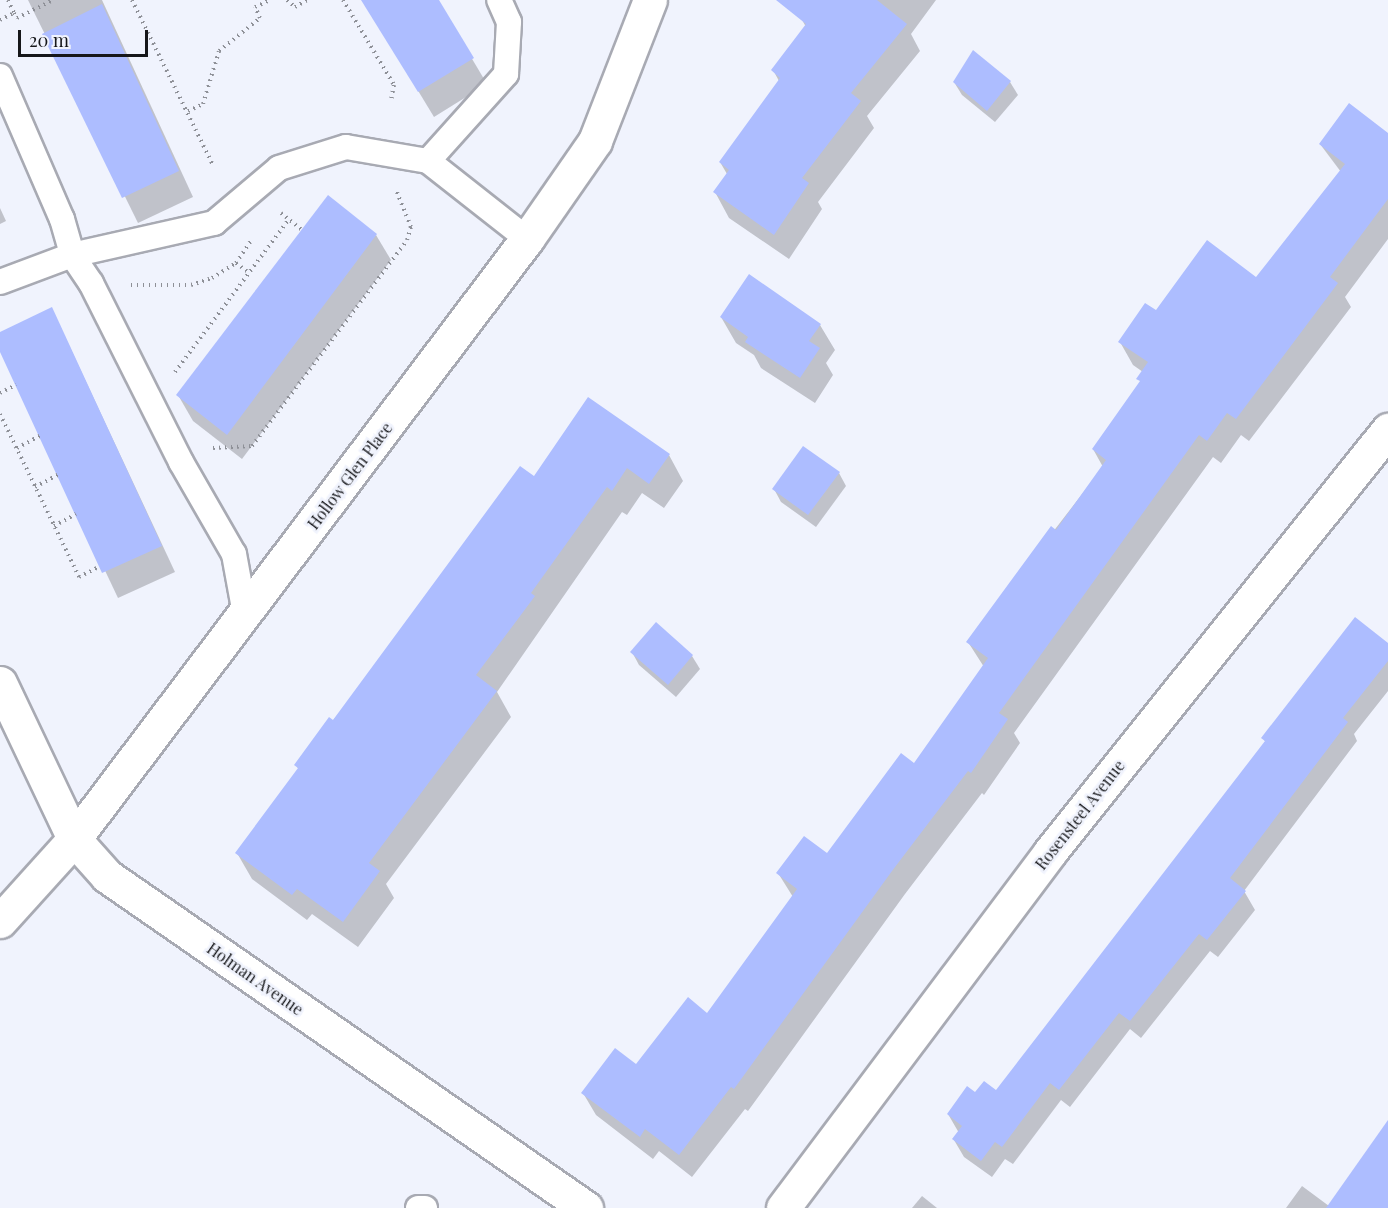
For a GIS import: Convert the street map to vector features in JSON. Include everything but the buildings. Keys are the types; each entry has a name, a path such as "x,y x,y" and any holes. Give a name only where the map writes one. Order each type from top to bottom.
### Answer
{"street":[{"name":"Hollow Glen Place","path":"0,921 74,839 528,239 595,141 650,0"},
{"name":"Rosensteel Avenue","path":"783,1208 1050,852 1388,430"},
{"name":"Holman Avenue","path":"0,683 74,839 107,876 586,1208"}],"lane":[{"path":"428,161 506,74 508,22 499,0"},
{"path":"0,76 62,219 72,255 91,283 153,401 181,462 234,554 246,614"},
{"path":"0,282 72,255 214,223 279,168 346,147 428,161 528,239"},
{"path":"418,1208 425,1208"}],"path":[{"path":"8,0 17,18 52,0"},
{"path":"132,0 213,165"},
{"path":"188,111 203,104 219,51 260,18 255,7 270,0"},
{"path":"287,0 295,7 307,0"},
{"path":"343,0 394,85 391,100"},
{"path":"0,20 14,13"},
{"path":"213,448 252,446 407,240 411,227 395,188"},
{"path":"272,215 285,207"},
{"path":"277,212 302,230"},
{"path":"153,401 289,219"},
{"path":"126,285 191,285 212,278 236,263 258,232"},
{"path":"236,263 248,272"},
{"path":"0,393 16,385"},
{"path":"0,414 79,577 99,567"},
{"path":"17,448 40,436"},
{"path":"35,487 58,476"},
{"path":"54,526 76,514"}]}
